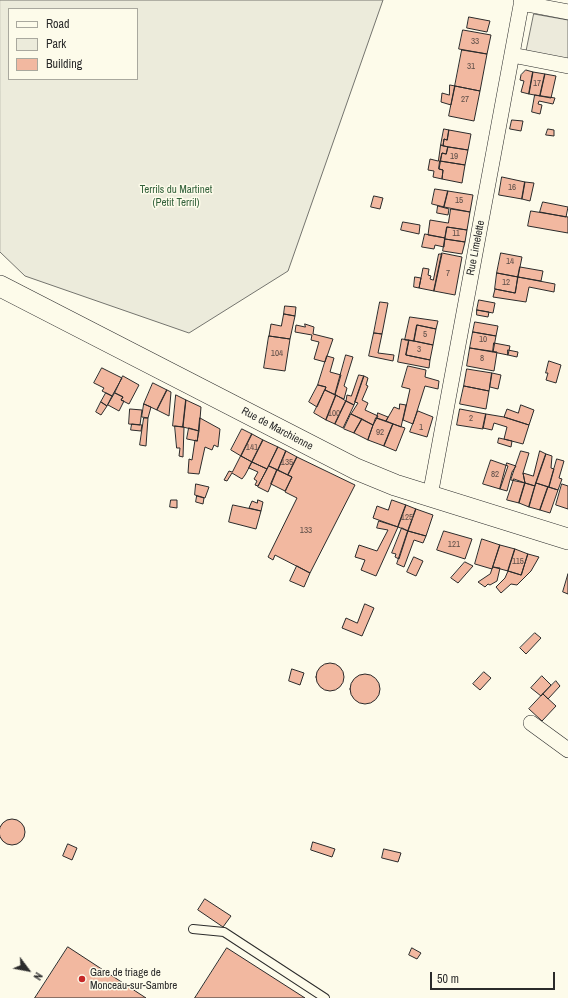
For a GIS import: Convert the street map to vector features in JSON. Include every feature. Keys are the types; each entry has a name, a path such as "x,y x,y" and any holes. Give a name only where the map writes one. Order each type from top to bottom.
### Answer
{"main road":[{"name":"Rue de Marchienne","path":"0,286 350,467 385,482 568,539"}],"street":[{"path":"522,1 568,12"},
{"name":"Rue Limelette","path":"430,496 522,1"},
{"path":"512,55 568,66"},
{"path":"531,723 568,750"}],"lane":[{"path":"193,929 224,932 325,998"}],"green space":[{"name":"Terrils du Martinet (Petit Terril)","path":"0,0 383,0 288,271 189,333 25,276 0,252"}],"shaded area":[{"path":"534,14 568,20 568,61 526,53"}],"building":[{"path":"469,17 490,21 487,32 467,28"},
{"path":"463,30 491,35 487,54 459,49"},
{"path":"462,50 487,54 480,91 455,86"},
{"path":"526,70 533,72 529,94 521,92 524,81 520,80 521,75"},
{"path":"533,72 545,74 540,96 529,94"},
{"path":"545,74 556,76 551,98 540,96"},
{"path":"450,85 455,86 451,105 441,102 442,93 449,95"},
{"path":"455,86 480,91 474,121 449,116"},
{"path":"535,95 555,98 553,104 539,101 538,104 542,105 540,114 532,112"},
{"path":"512,120 523,121 521,131 510,129"},
{"path":"444,129 449,130 447,140 444,139 443,146 441,145"},
{"path":"548,129 554,130 554,136 546,135"},
{"path":"449,130 471,134 468,150 443,146 444,139 447,140"},
{"path":"441,145 448,147 446,154 442,153 439,169 443,170 442,179 433,177 434,171 428,170 430,159 438,161"},
{"path":"448,147 468,150 465,165 440,161 442,153 446,154"},
{"path":"440,161 465,165 462,183 442,179 443,170 439,169"},
{"path":"502,177 525,182 522,199 499,195"},
{"path":"525,182 534,183 530,201 522,199"},
{"path":"435,189 448,191 444,207 432,204"},
{"path":"448,191 473,195 470,212 444,207"},
{"path":"374,196 383,198 380,209 371,207"},
{"path":"543,202 568,207 566,217 540,212"},
{"path":"438,206 449,209 448,215 437,213"},
{"path":"451,209 470,212 467,230 447,227 445,238 428,235 430,220 448,223"},
{"path":"531,211 568,217 568,233 528,226"},
{"path":"403,222 420,225 419,234 401,230"},
{"path":"447,227 467,230 465,242 445,239"},
{"path":"425,234 445,238 444,247 435,245 434,249 422,247"},
{"path":"445,239 465,242 462,254 443,251"},
{"path":"442,253 462,257 455,295 434,291"},
{"path":"501,253 522,257 518,277 497,273"},
{"path":"439,254 442,254 434,291 419,288 423,268 429,269 428,275 431,276 430,279 433,280"},
{"path":"520,267 543,271 541,281 518,277"},
{"path":"497,273 518,277 515,293 495,289"},
{"path":"415,277 421,278 419,288 414,287"},
{"path":"518,277 555,284 554,292 529,287 526,302 493,297 495,289 515,293"},
{"path":"479,300 495,303 493,313 477,310"},
{"path":"380,302 388,303 382,334 374,333"},
{"path":"285,306 296,307 295,316 284,314"},
{"path":"477,310 489,312 488,317 477,315"},
{"path":"284,314 295,316 290,339 269,336 271,324 281,326"},
{"path":"410,317 438,321 436,329 417,325 414,341 405,340"},
{"path":"475,322 498,326 496,336 473,332"},
{"path":"305,324 314,327 313,334 333,339 325,362 314,359 319,342 311,340 312,335 295,332 296,325 305,327"},
{"path":"417,325 436,329 433,345 414,341"},
{"path":"473,332 496,336 493,352 470,348"},
{"path":"374,333 382,334 378,353 394,355 393,361 369,356"},
{"path":"269,336 290,339 285,371 264,368"},
{"path":"402,339 409,340 406,355 430,360 429,368 398,362"},
{"path":"409,340 433,345 430,360 406,355"},
{"path":"494,343 510,346 508,355 493,352"},
{"path":"470,348 497,352 494,371 467,366"},
{"path":"508,350 518,352 517,357 508,355"},
{"path":"346,355 353,357 344,386 347,388 344,399 335,395"},
{"path":"327,356 334,358 330,372 341,375 335,395 325,390 326,387 318,385"},
{"path":"549,361 561,365 556,383 546,380"},
{"path":"408,366 426,370 425,377 439,381 438,389 425,386 413,424 403,420 410,389 402,387"},
{"path":"102,368 122,378 112,396 102,391 104,388 94,383"},
{"path":"467,369 492,373 489,391 464,386"},
{"path":"492,373 501,375 498,389 490,387"},
{"path":"359,375 364,376 354,405 346,401 347,395 351,396"},
{"path":"123,376 139,385 129,404 121,400 123,397 115,393"},
{"path":"364,376 368,378 366,385 368,386 362,400 368,403 365,410 378,416 373,425 351,414 358,403 355,402"},
{"path":"153,383 167,390 157,410 144,404"},
{"path":"318,385 326,387 317,407 309,402"},
{"path":"464,386 489,391 486,409 460,404"},
{"path":"167,390 171,392 169,416 157,410"},
{"path":"325,390 336,395 326,420 314,413"},
{"path":"106,393 112,396 107,406 101,402"},
{"path":"115,393 123,397 121,400 124,401 119,411 108,405"},
{"path":"176,395 186,400 183,427 173,426"},
{"path":"336,395 346,401 335,424 326,420"},
{"path":"186,400 201,407 199,431 183,427"},
{"path":"346,401 354,405 343,428 335,424"},
{"path":"101,402 107,406 101,415 96,412"},
{"path":"144,404 151,407 148,418 142,417"},
{"path":"400,404 406,405 401,427 386,421 394,407 399,409"},
{"path":"521,405 534,410 529,425 504,417 507,409 518,413"},
{"path":"130,409 142,410 140,425 129,424"},
{"path":"460,409 486,414 483,429 457,425"},
{"path":"418,411 433,417 427,437 410,432"},
{"path":"378,413 388,417 386,421 377,418"},
{"path":"351,414 362,419 354,433 344,429"},
{"path":"486,414 504,417 529,425 523,444 504,439 507,427 494,423 492,430 483,428"},
{"path":"144,418 148,418 146,446 140,445"},
{"path":"200,418 220,429 218,447 214,445 212,450 205,447 199,474 188,473 189,459 192,460 195,440 197,441"},
{"path":"376,418 393,424 384,446 368,440"},
{"path":"362,419 373,425 368,440 354,433"},
{"path":"132,424 142,425 141,431 131,430"},
{"path":"393,424 405,428 396,451 384,446"},
{"path":"175,426 184,427 183,457 179,456 180,448 177,448"},
{"path":"189,428 199,431 197,441 187,439"},
{"path":"242,429 252,434 241,456 231,450"},
{"path":"252,434 263,440 252,462 241,456"},
{"path":"499,438 512,441 511,447 498,443"},
{"path":"263,440 278,447 267,469 252,462"},
{"path":"278,447 286,451 278,470 269,466"},
{"path":"286,451 297,457 288,475 278,470"},
{"path":"521,451 529,453 523,473 525,483 511,480"},
{"path":"540,451 546,454 535,486 525,483 523,473 533,476"},
{"path":"546,454 552,456 551,468 554,469 549,487 536,483"},
{"path":"241,456 252,462 245,475 242,479 232,473 227,481 224,480 229,471 232,472"},
{"path":"297,457 355,485 310,573 275,555 273,560 268,557 297,498 285,492 292,477 288,475"},
{"path":"557,459 564,461 559,478 562,479 558,490 549,487"},
{"path":"491,460 508,466 500,489 483,484"},
{"path":"252,462 267,469 258,486 255,485 257,481 254,479 258,472 249,468"},
{"path":"507,463 516,466 512,472 507,491 500,489"},
{"path":"269,466 277,470 268,492 258,487"},
{"path":"277,470 292,477 285,491 271,484"},
{"path":"514,479 525,483 519,503 507,500"},
{"path":"525,483 535,486 529,507 519,503"},
{"path":"536,483 548,487 540,510 529,507"},
{"path":"196,484 209,487 205,498 195,495"},
{"path":"562,484 568,486 568,509 556,505"},
{"path":"548,487 558,490 550,513 540,510"},
{"path":"197,496 204,498 203,504 196,502"},
{"path":"171,500 177,500 177,508 170,507"},
{"path":"258,500 263,502 261,511 249,508 252,501 257,503"},
{"path":"392,500 406,505 398,527 373,518 377,506 388,510"},
{"path":"233,505 261,511 256,529 229,522"},
{"path":"406,505 416,509 408,531 398,527"},
{"path":"416,509 433,515 426,536 408,531"},
{"path":"379,521 398,527 376,576 361,570 365,560 355,557 359,545 377,551 388,530 377,528"},
{"path":"402,528 408,531 399,559 395,557 396,554 392,553"},
{"path":"408,531 426,536 423,543 414,540 404,567 397,564"},
{"path":"444,531 472,539 465,559 437,550"},
{"path":"482,539 500,545 492,569 475,564"},
{"path":"500,545 515,549 508,571 493,567"},
{"path":"515,549 528,554 521,575 508,571"},
{"path":"528,554 539,557 531,571 517,585 511,584 501,593 496,587 505,578 508,571 521,575"},
{"path":"414,557 423,561 416,576 407,572"},
{"path":"465,562 473,566 458,583 451,578"},
{"path":"297,566 310,573 304,587 290,581"},
{"path":"493,567 500,568 497,581 490,585 488,584 485,587 478,582 490,574"},
{"path":"568,574 568,594 563,592"},
{"path":"365,604 374,608 362,636 342,628 346,618 357,623"},
{"path":"535,633 541,638 526,654 520,648"},
{"path":"330,663 336,664 340,667 343,671 343,683 340,687 336,690 330,691 324,690 320,687 317,683 316,677 317,671 320,667 324,664"},
{"path":"292,669 304,673 300,685 289,681"},
{"path":"484,672 491,678 480,690 473,684"},
{"path":"365,674 375,679 380,689 375,699 365,704 355,699 350,689 355,679"},
{"path":"542,676 551,685 541,696 531,688"},
{"path":"556,681 560,686 548,699 543,694"},
{"path":"543,694 556,706 542,721 529,709"},
{"path":"12,819 21,823 25,832 21,841 12,845 3,841 -1,832 3,823"},
{"path":"313,842 335,849 332,857 311,850"},
{"path":"68,844 77,848 72,860 63,856"},
{"path":"384,849 401,853 398,862 382,858"},
{"path":"205,899 231,916 223,927 198,910"},
{"name":"Gare de triage de Monceau-sur-Sambre","path":"68,947 146,998 35,998"},
{"name":"Gare de triage de Monceau-sur-Sambre","path":"227,948 305,998 195,998"},
{"path":"412,948 421,953 417,959 409,955"}],"place":[{"name":"Gare de triage de Monceau-sur-Sambre","path":"82,979"}]}
